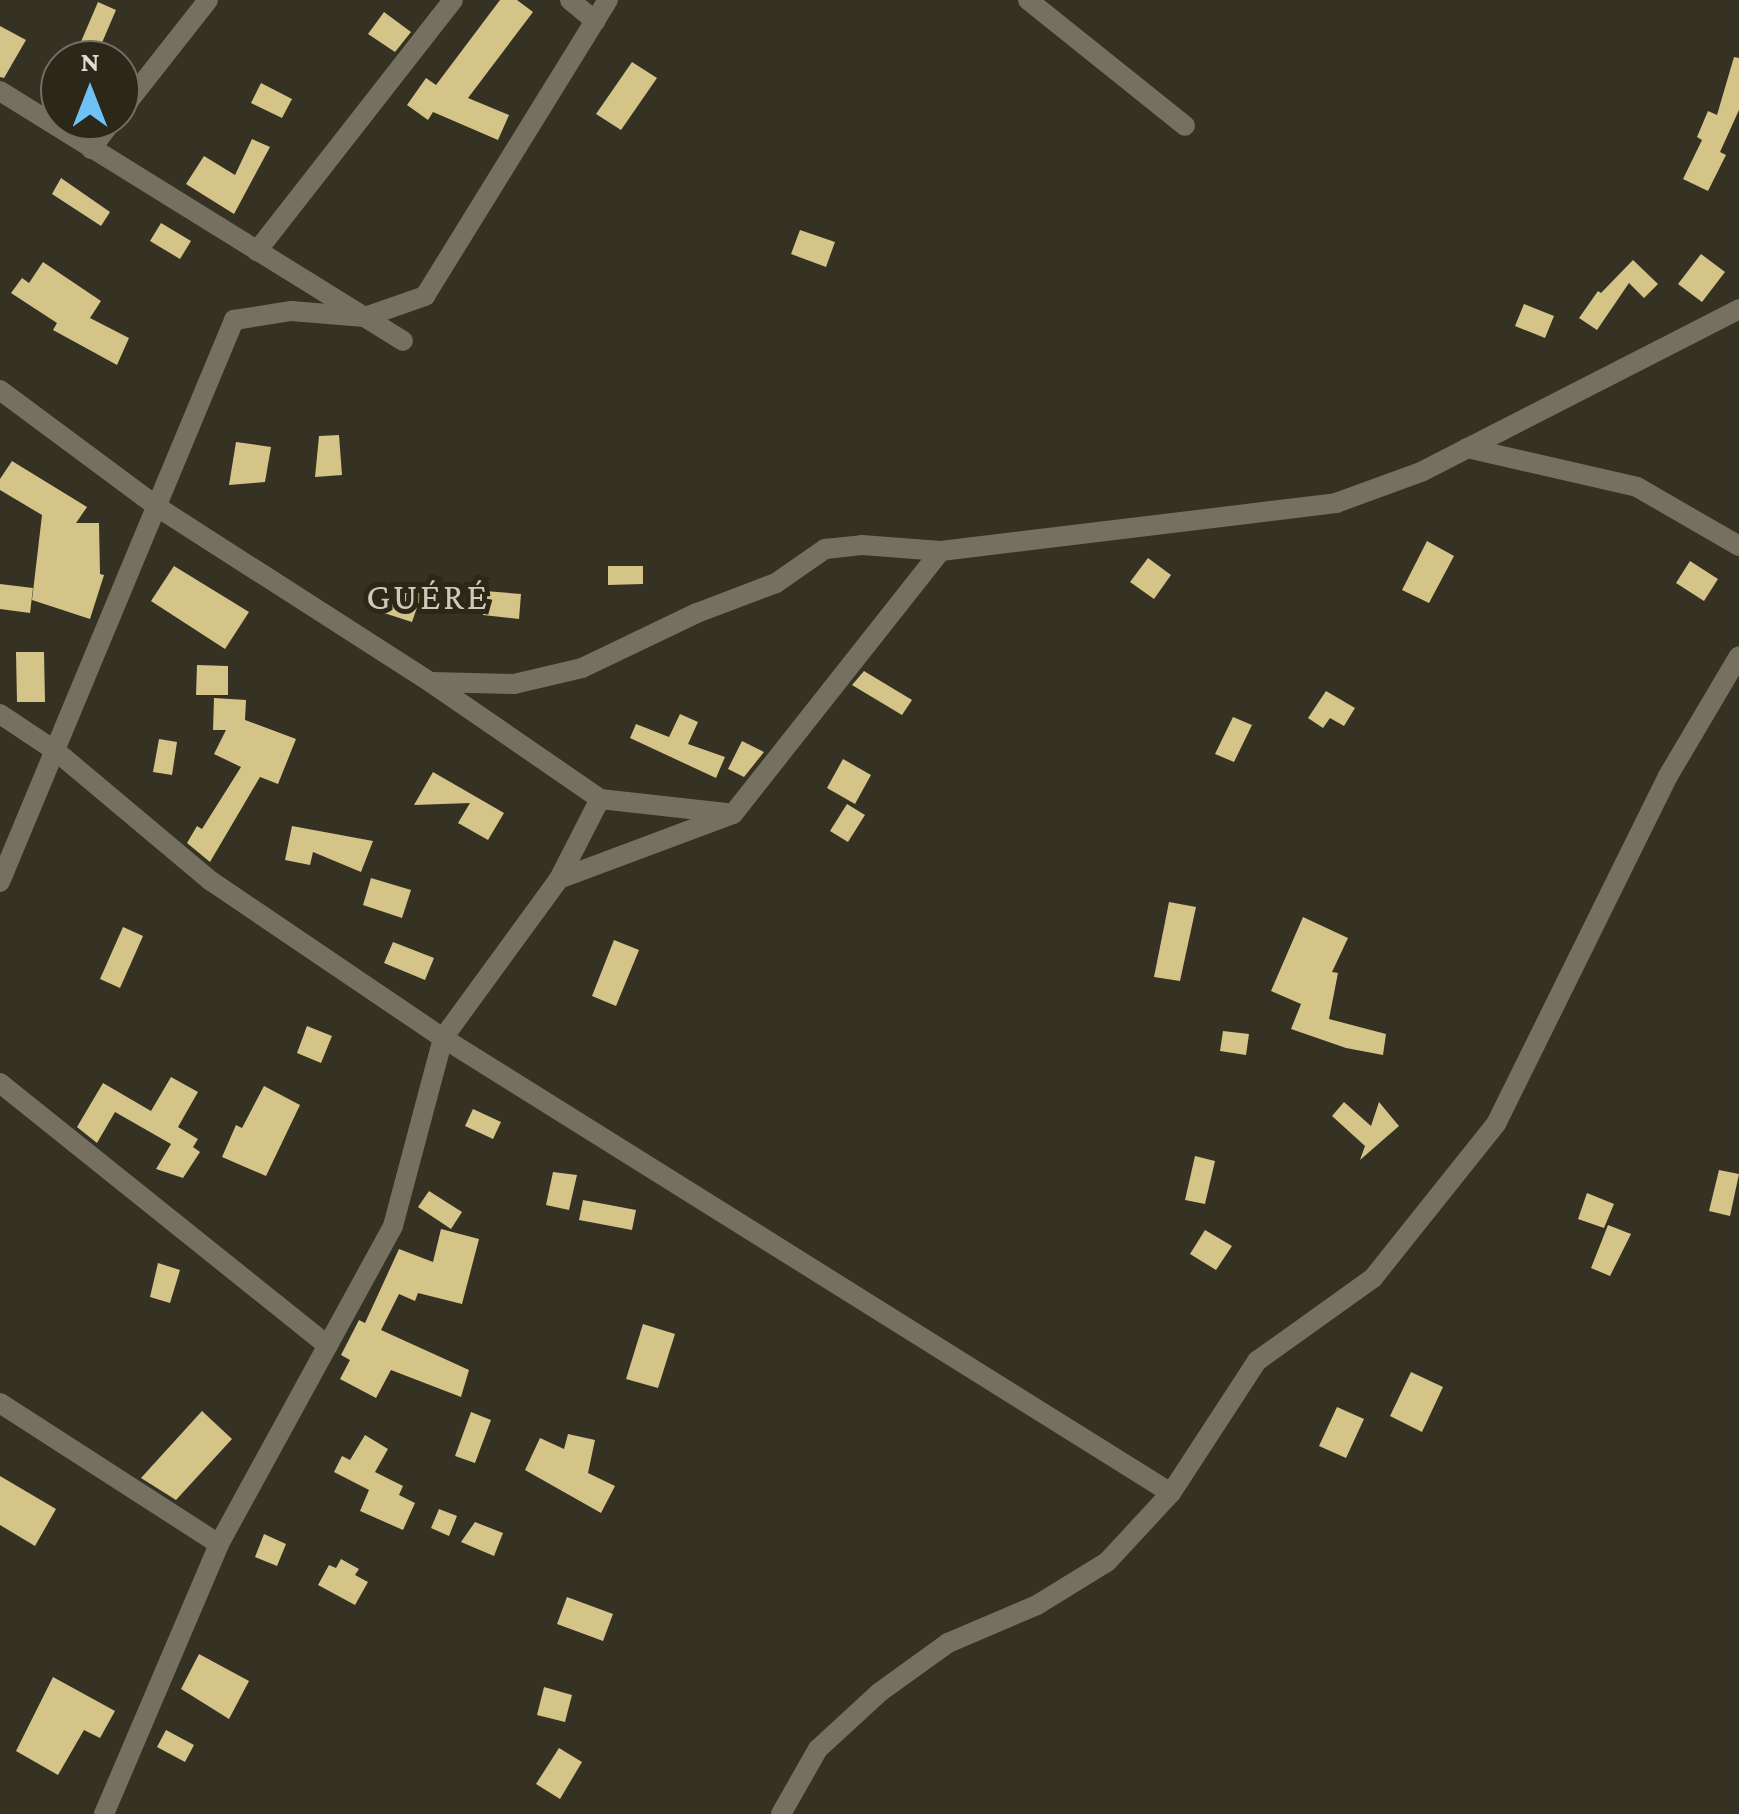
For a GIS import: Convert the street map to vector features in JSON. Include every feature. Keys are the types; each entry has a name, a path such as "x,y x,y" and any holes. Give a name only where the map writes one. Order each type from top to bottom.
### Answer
{"street":[{"path":"140,87 208,0"},
{"path":"257,251 453,0"},
{"path":"570,0 595,21"},
{"path":"0,882 159,508 234,320 291,311 365,318 426,296 608,0"},
{"path":"1028,0 1185,126"},
{"path":"0,91 403,341"},
{"path":"91,148 98,140"},
{"path":"430,682 514,684 582,668 697,613 776,583 825,549 862,545 941,552 1336,504 1420,472 1739,309"},
{"path":"0,390 159,508 430,682 600,799 733,814"},
{"path":"1466,448 1638,487 1739,546"},
{"path":"559,879 733,814 941,552"},
{"path":"781,1814 818,1749 880,1692 948,1643 1037,1605 1108,1562 1171,1493 1257,1361 1372,1278 1496,1124 1668,776 1739,656"},
{"path":"0,714 57,752 211,882 443,1038 1171,1493"},
{"path":"104,1814 219,1544 393,1226 443,1038 559,879 600,799"},
{"path":"0,1083 328,1346"},
{"path":"0,1403 219,1544"}],"building":[{"path":"500,0 517,0 533,12 468,98 509,115 498,140 433,112 428,120 407,105 426,78 436,85"},
{"path":"98,2 116,10 103,40 82,40"},
{"path":"384,12 411,32 395,52 368,34"},
{"path":"0,26 26,40 4,78 0,77"},
{"path":"1734,57 1739,58 1739,110 1720,152 1726,155 1708,191 1683,179 1702,140 1697,137 1708,111 1717,115"},
{"path":"632,62 657,78 621,130 596,114"},
{"path":"261,83 292,99 282,118 251,103"},
{"path":"252,139 270,147 234,214 186,184 204,156 235,175"},
{"path":"61,178 110,212 101,226 52,194"},
{"path":"161,223 191,241 180,259 150,241"},
{"path":"800,230 835,242 826,267 791,254"},
{"path":"1701,254 1725,272 1702,302 1678,284"},
{"path":"1633,260 1658,284 1644,298 1629,283 1597,330 1579,318 1598,291 1601,293"},
{"path":"43,262 101,301 90,318 129,338 117,365 53,330 57,323 11,293 22,278 29,283"},
{"path":"1524,304 1554,316 1545,338 1515,326"},
{"path":"339,435 342,475 315,477 319,436"},
{"path":"236,442 271,447 265,482 229,485"},
{"path":"12,461 87,507 76,523 99,523 100,574 104,575 90,619 32,600 42,515 0,490 0,479"},
{"path":"1427,541 1454,556 1429,603 1402,590"},
{"path":"1148,558 1171,575 1154,599 1130,582"},
{"path":"1690,561 1718,579 1704,601 1676,583"},
{"path":"174,566 249,612 225,649 151,601"},
{"path":"608,566 643,566 643,584 608,585"},
{"path":"394,583 422,593 412,622 384,613"},
{"path":"0,584 33,588 30,613 0,609"},
{"path":"485,591 521,594 519,619 483,615"},
{"path":"16,652 44,652 45,702 17,702"},
{"path":"197,665 228,666 228,695 196,695"},
{"path":"864,671 912,700 902,715 852,685"},
{"path":"1326,691 1355,708 1344,726 1330,718 1323,728 1308,718"},
{"path":"214,698 246,700 245,720 296,739 278,784 260,777 210,862 187,843 197,826 202,829 241,767 214,754 226,730 213,730"},
{"path":"680,714 698,722 688,744 725,757 716,778 630,738 636,724 669,737"},
{"path":"1233,717 1252,725 1234,762 1215,754"},
{"path":"159,739 177,742 172,775 153,772"},
{"path":"742,741 764,752 744,777 728,769"},
{"path":"843,759 871,775 855,804 827,788"},
{"path":"433,772 504,813 488,840 458,823 470,803 414,805"},
{"path":"847,804 865,815 848,842 830,831"},
{"path":"292,826 373,841 361,872 313,852 310,865 285,860"},
{"path":"371,878 411,890 402,918 363,905"},
{"path":"1169,902 1196,907 1180,981 1154,977"},
{"path":"1303,917 1348,938 1332,972 1338,973 1329,1019 1386,1034 1383,1055 1346,1048 1291,1029 1301,1004 1271,991"},
{"path":"123,927 143,936 120,988 100,979"},
{"path":"614,940 639,950 616,1006 592,996"},
{"path":"393,942 434,958 425,980 384,963"},
{"path":"307,1026 332,1036 321,1063 297,1053"},
{"path":"1223,1031 1249,1034 1246,1055 1220,1051"},
{"path":"171,1077 198,1092 178,1127 198,1139 193,1147 200,1152 183,1178 156,1169 171,1144 115,1112 97,1143 77,1127 103,1083 151,1111"},
{"path":"264,1086 300,1105 266,1176 222,1157 236,1125 242,1128"},
{"path":"1344,1102 1371,1126 1379,1102 1399,1126 1360,1160 1365,1146 1332,1116"},
{"path":"473,1109 501,1122 493,1139 465,1126"},
{"path":"1195,1156 1215,1161 1205,1204 1185,1200"},
{"path":"1719,1170 1739,1174 1730,1216 1709,1211"},
{"path":"553,1172 577,1175 569,1210 546,1205"},
{"path":"429,1191 462,1212 451,1229 418,1207"},
{"path":"1587,1193 1614,1204 1604,1228 1578,1219"},
{"path":"583,1200 636,1210 632,1230 579,1220"},
{"path":"1608,1225 1631,1234 1610,1276 1591,1268"},
{"path":"441,1229 479,1239 462,1304 418,1293 415,1301 399,1294 381,1330 469,1370 461,1397 391,1370 376,1398 340,1379 350,1360 341,1355 359,1320 365,1323 399,1249 433,1262"},
{"path":"1205,1230 1232,1246 1216,1270 1190,1254"},
{"path":"158,1263 180,1270 170,1303 150,1297"},
{"path":"643,1324 675,1334 658,1388 626,1379"},
{"path":"1411,1372 1443,1387 1422,1432 1390,1416"},
{"path":"1337,1407 1364,1419 1346,1458 1319,1446"},
{"path":"202,1411 232,1439 176,1500 141,1478"},
{"path":"471,1412 491,1420 475,1463 455,1456"},
{"path":"568,1434 595,1440 588,1473 615,1486 601,1513 525,1470 540,1438 564,1449"},
{"path":"365,1435 388,1449 375,1472 403,1486 399,1495 415,1503 403,1530 360,1511 369,1490 334,1472 342,1456 350,1460"},
{"path":"0,1476 56,1509 35,1546 0,1525"},
{"path":"439,1509 457,1516 449,1536 431,1528"},
{"path":"475,1522 503,1533 494,1556 461,1542"},
{"path":"264,1534 286,1544 277,1566 255,1557"},
{"path":"341,1559 359,1569 355,1575 368,1582 355,1605 318,1585 329,1565 336,1568"},
{"path":"567,1597 613,1614 603,1641 557,1624"},
{"path":"199,1654 249,1681 229,1719 181,1689"},
{"path":"53,1677 115,1711 100,1738 84,1730 58,1775 16,1751"},
{"path":"544,1687 572,1695 565,1722 537,1715"},
{"path":"166,1730 194,1745 185,1762 157,1747"},
{"path":"559,1748 582,1762 560,1799 536,1784"}],"district":[{"name":"GUÉRÉ","path":"428,597"}]}
